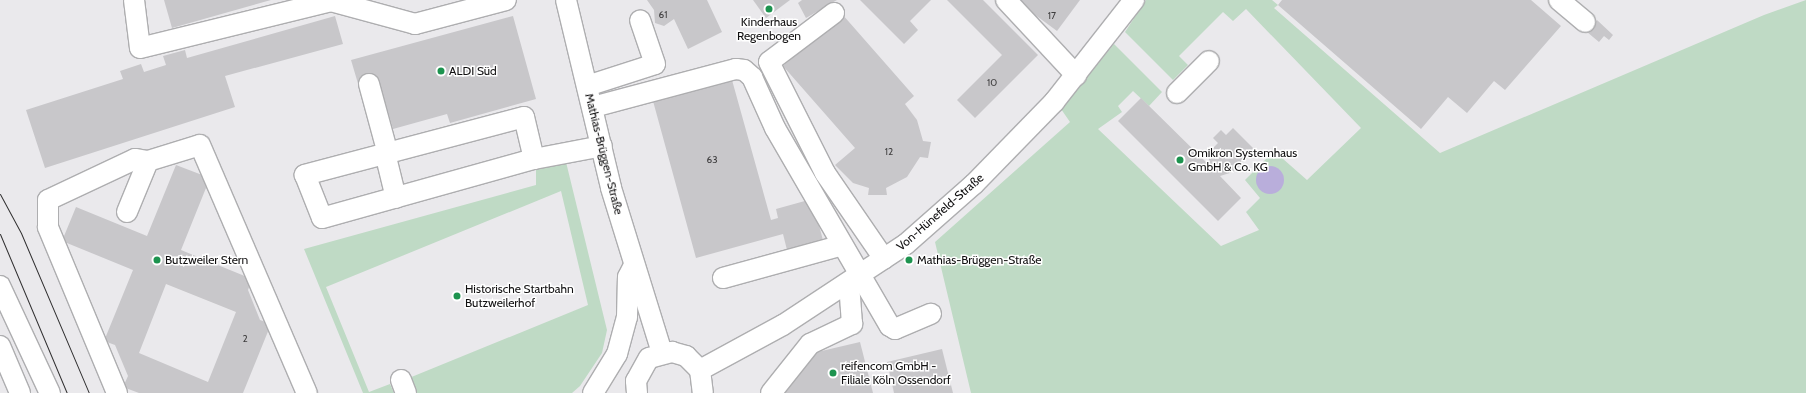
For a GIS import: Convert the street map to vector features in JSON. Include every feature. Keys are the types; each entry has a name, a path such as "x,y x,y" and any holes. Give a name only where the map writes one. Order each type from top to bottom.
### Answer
{"street":[{"path":"134,0 140,48 331,1 415,24 506,0"},
{"name":"Mathias-Brüggen-Straße","path":"566,0 602,146 634,265 662,353"},
{"path":"1006,0 1076,75"},
{"name":"Von-Hünefeld-Straße","path":"700,370 784,325 855,279 884,259 974,184 1076,75 1134,0"},
{"path":"1561,1 1585,22"},
{"path":"834,13 769,62 824,173 884,259"},
{"path":"587,86 655,64 640,20"},
{"path":"1177,93 1209,61"},
{"path":"593,107 736,69 744,70 752,77 775,128 843,245 855,279 895,329 931,314"},
{"path":"369,84 396,198"},
{"path":"534,159 524,116 385,148 305,175 322,218 534,159 602,146"},
{"path":"116,393 48,226 48,200 135,159 148,161 200,145 307,393"},
{"path":"127,212 148,161"},
{"path":"723,278 843,245"},
{"path":"592,393 617,354 627,317 628,283 634,265"},
{"path":"771,393 810,344 852,324 855,279"},
{"path":"0,286 6,307 50,393"},
{"path":"0,346 20,393"},
{"path":"634,389 649,358 662,353 686,356 700,370 702,393"}],"green space":[{"path":"1146,0 1272,0 1278,5 1274,8 1440,153 1764,15 1806,0 1806,393 971,393 935,242 1070,122 1061,109 1114,44 1162,92 1149,106 1133,91 1118,106 1122,112 1098,129 1221,246 1259,230 1246,212 1260,198 1245,180 1274,151 1307,180 1361,128 1246,9 1233,21 1223,12 1179,56 1188,65 1173,80 1125,32"},
{"path":"566,162 607,330 602,353 580,386 572,393 415,393 409,378 588,305 561,191 326,287 369,392 390,384 394,393 363,393 304,249 536,185 536,170"}],"shaded area":[{"path":"1270,166 1280,170 1284,180 1280,190 1270,194 1260,190 1256,180 1260,170"}],"building":[{"path":"164,0 271,0 172,28"},
{"path":"647,0 707,0 722,32 688,49 674,19 664,26 655,23 654,10"},
{"name":"Kinderhaus Regenbogen","path":"753,0 790,0 766,18"},
{"path":"802,0 837,0 806,18 798,3"},
{"path":"860,0 931,0 910,21 918,30 904,44"},
{"path":"947,0 983,0 1038,55 975,118 957,100 1002,55"},
{"path":"1015,0 1080,0 1057,31"},
{"path":"1282,0 1531,0 1561,26 1505,90 1494,81 1467,113 1448,97 1421,129 1278,5"},
{"path":"842,14 914,96 905,104 917,120 923,141 931,142 928,158 920,157 907,177 886,188 887,195 868,195 869,188 853,183 835,165 855,148 783,66"},
{"path":"335,16 343,44 225,76 235,107 45,168 26,110 123,79 120,71 141,64 144,72 166,65 163,56 185,50 187,58"},
{"name":"ALDI Süd","path":"513,16 536,99 450,123 447,114 393,129 379,81 359,87 351,60"},
{"path":"1597,20 1613,35 1609,40 1604,36 1599,42 1587,32"},
{"path":"732,80 771,220 778,218 776,209 812,199 824,244 788,254 783,234 696,258 653,101"},
{"name":"Omikron Systemhaus GmbH & Co. KG","path":"1141,98 1208,164 1211,150 1218,143 1213,138 1221,130 1226,135 1233,128 1255,150 1233,172 1220,176 1241,198 1218,221 1118,121"},
{"name":"Butzweiler Stern","path":"176,165 210,178 181,250 252,279 248,290 260,320 271,324 243,393 139,393 123,387 128,376 115,345 104,341 133,270 62,241 76,207 147,236","holes":["166,284 236,312 208,382 139,353"]},
{"name":"reifencom GmbH - Filiale Köln Ossendorf","path":"860,342 873,393 782,393 813,353"},
{"path":"942,349 953,393 894,393 887,362"}],"tram line":[{"path":"0,194 21,233 89,393"},
{"path":"0,234 67,393"}],"place":[{"name":"Kinderhaus Regenbogen","path":"769,9"},
{"name":"ALDI Süd","path":"441,71"},
{"name":"Omikron Systemhaus GmbH & Co. KG","path":"1180,160"},
{"name":"Butzweiler Stern","path":"157,260"},
{"name":"Mathias-Brüggen-Straße","path":"909,260"},
{"name":"Historische Startbahn Butzweilerhof","path":"457,296"},
{"name":"reifencom GmbH - Filiale Köln Ossendorf","path":"833,373"}]}
